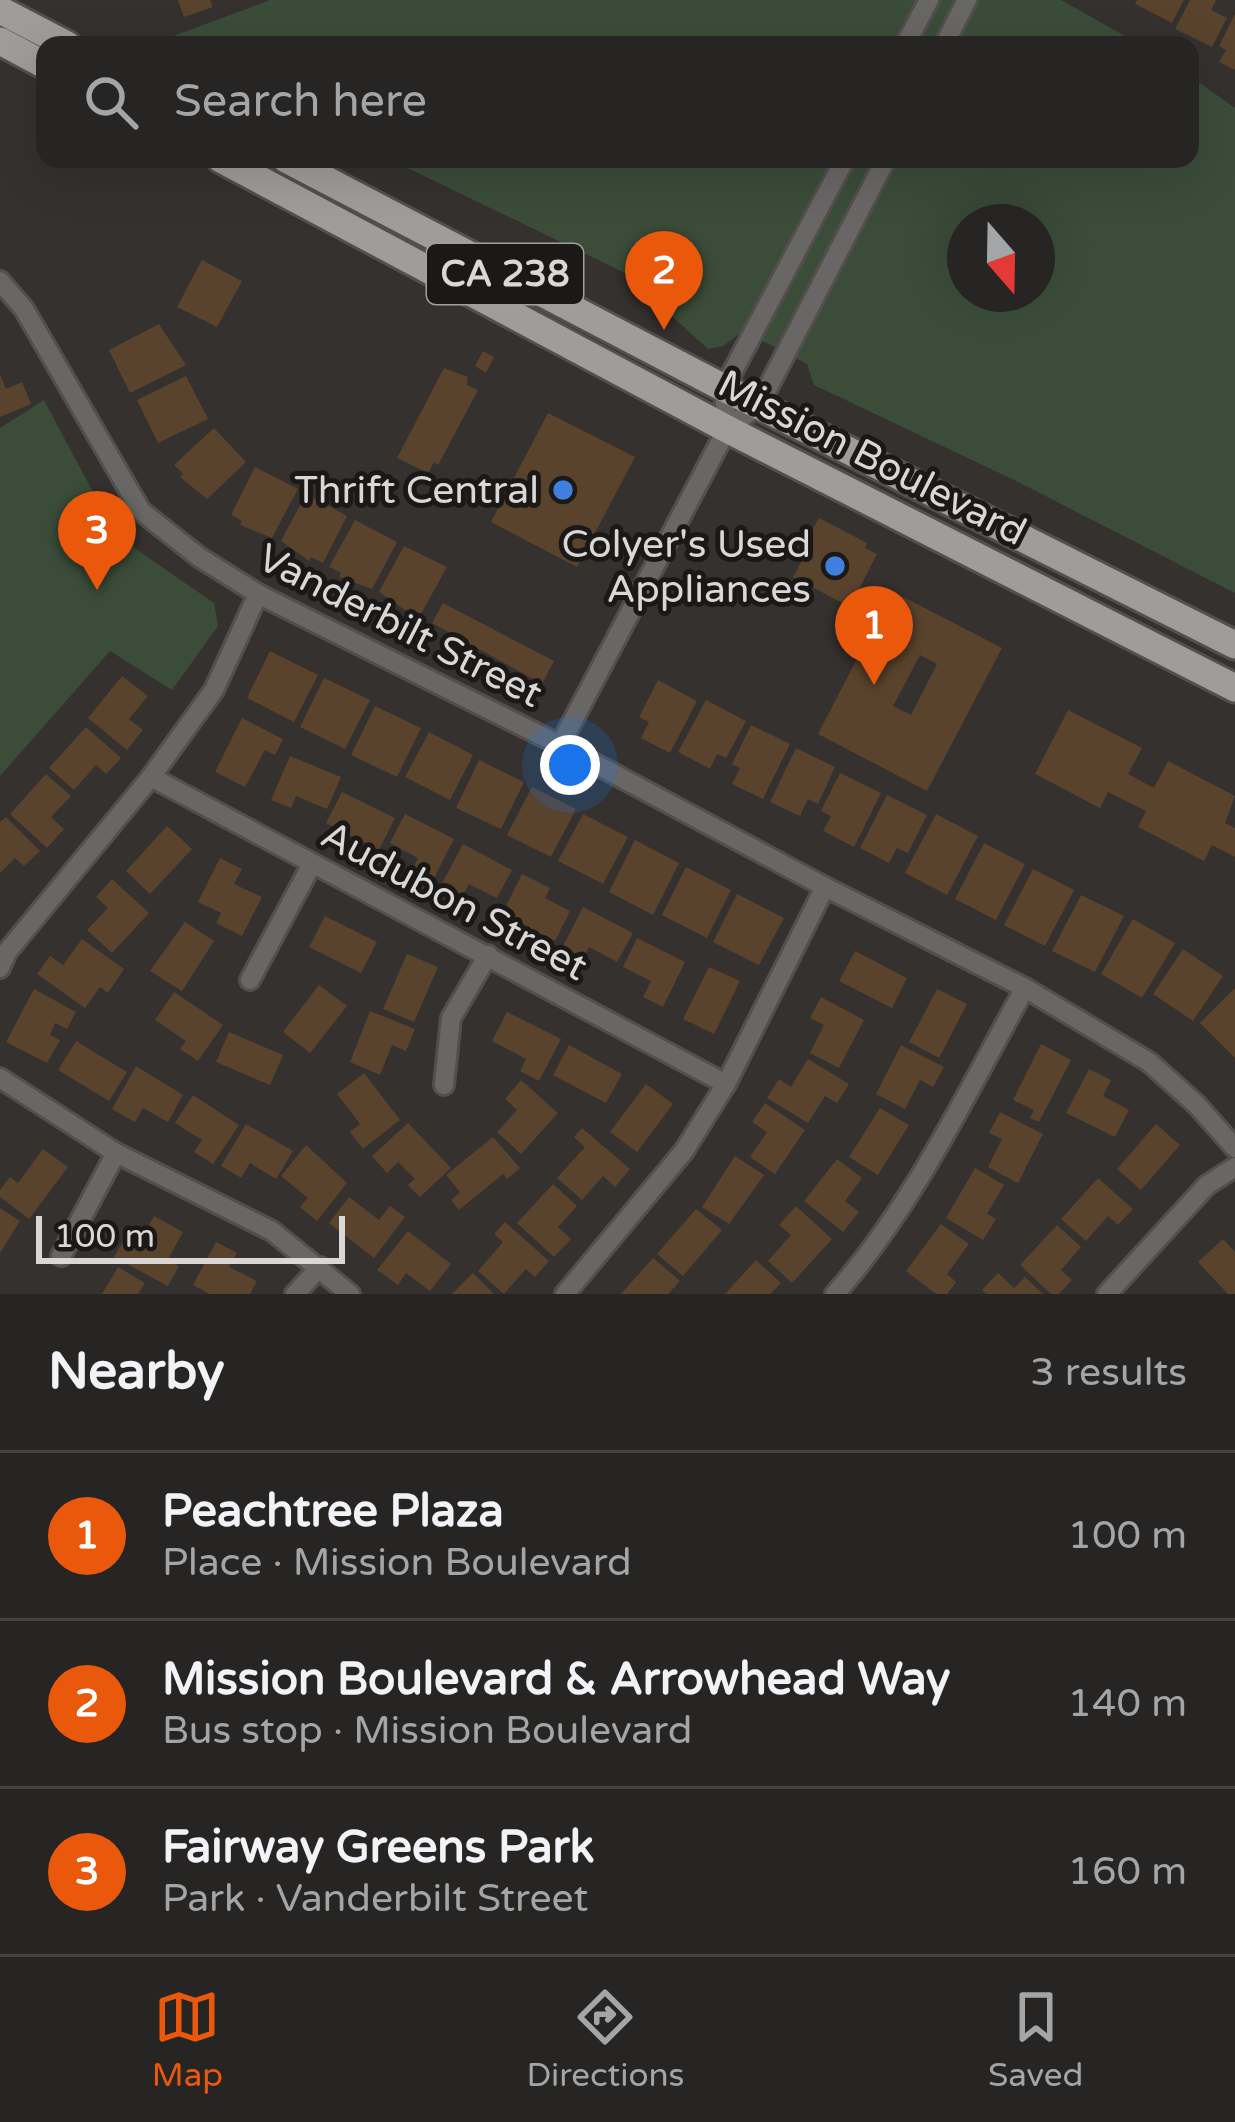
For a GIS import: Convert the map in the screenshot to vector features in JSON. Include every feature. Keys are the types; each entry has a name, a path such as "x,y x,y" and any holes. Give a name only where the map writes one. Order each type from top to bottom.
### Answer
{"main road":[{"path":"0,10 51,36"},
{"path":"0,41 36,60"},
{"name":"Mission Boulevard","path":"238,168 727,429 1235,688"},
{"name":"Mission Boulevard","path":"303,168 724,388 1235,645"}],"street":[{"path":"910,36 929,0"},
{"path":"949,36 967,0"},
{"path":"727,429 724,388 840,168"},
{"path":"560,745 727,429 759,405 881,168"},
{"name":"Vanderbilt Street","path":"0,281 24,309 141,511 200,557 258,594 560,745 1025,988 1149,1062 1235,1148"},
{"path":"0,968 7,952 151,777 214,690 258,594"},
{"name":"Audubon Street","path":"151,777 726,1084"},
{"path":"250,980 312,864"},
{"path":"565,1294 684,1151 726,1084 825,887"},
{"path":"444,1085 451,1018 488,955"},
{"path":"835,1294 863,1262 920,1177 1025,988"},
{"path":"0,1078 116,1153 272,1232 350,1294"},
{"path":"61,1256 116,1153"},
{"path":"1107,1294 1207,1185 1235,1167"},
{"path":"295,1294 320,1267"}],"green space":[{"path":"270,0 1061,0 1125,36 173,36"},
{"path":"1199,82 1235,108 1235,593 814,385 807,364 743,331 723,346 708,349 623,272 408,168 1199,168"},
{"path":"44,400 110,524 136,549 214,603 218,626 172,690 110,651 0,776 0,428"}],"building":[{"path":"178,0 210,0 213,7 184,17"},
{"path":"1137,0 1184,0 1172,23 1135,4"},
{"path":"1190,0 1216,0 1211,10 1227,18 1212,47 1199,36 1175,29"},
{"path":"1235,14 1235,70 1219,62 1226,50 1219,46"},
{"path":"202,260 242,281 217,327 177,307"},
{"path":"159,324 186,365 130,393 109,350"},
{"path":"483,351 494,357 486,373 475,366"},
{"path":"444,368 468,377 467,385 478,390 438,465 434,462 428,473 397,458"},
{"path":"0,374 6,389 22,382 31,404 0,417"},
{"path":"186,376 208,419 158,443 137,400"},
{"name":"Thrift Central","path":"548,413 635,457 577,567 491,522"},
{"path":"214,428 246,462 207,499 180,477 183,473 174,465"},
{"path":"255,467 298,489 272,538 240,525 242,521 231,515"},
{"path":"306,494 347,516 323,563 311,557 309,561 281,541"},
{"name":"Colyer's Used Appliances","path":"819,518 867,543 865,548 877,554 850,607 793,577"},
{"path":"355,520 397,542 372,589 339,577 341,573 329,567"},
{"path":"404,546 447,567 421,614 410,608 408,612 379,592"},
{"path":"892,591 1002,648 927,791 818,734","holes":["920,655 937,664 911,715 893,706"]},
{"path":"443,603 554,661 542,684 432,623"},
{"path":"270,651 318,675 294,722 247,698"},
{"path":"122,676 148,696 129,719 143,730 127,750 88,718"},
{"path":"324,678 370,700 345,749 300,727"},
{"path":"658,680 697,701 670,753 641,738 649,722 639,717"},
{"path":"706,700 746,721 726,758 717,754 710,769 678,752"},
{"path":"375,706 421,728 397,777 351,755"},
{"path":"1068,710 1142,748 1128,774 1154,788 1168,761 1235,796 1225,823 1235,828 1235,857 1212,845 1204,861 1138,827 1146,811 1108,792 1100,808 1035,774"},
{"path":"242,718 283,739 275,755 265,750 245,787 215,772"},
{"path":"751,725 790,744 763,799 732,784 740,768 732,764"},
{"path":"86,727 121,758 106,774 96,765 74,790 49,768"},
{"path":"429,732 473,755 450,800 405,777"},
{"path":"796,748 835,767 818,804 808,799 800,816 770,802"},
{"path":"290,756 341,777 327,809 296,796 291,808 271,800"},
{"path":"479,760 524,782 501,829 456,808"},
{"path":"840,773 881,793 854,847 823,831 831,816 821,811"},
{"path":"46,774 71,796 51,817 64,829 47,848 10,814"},
{"path":"532,787 576,809 551,857 507,835"},
{"path":"342,792 395,818 379,850 326,823"},
{"path":"887,795 927,815 908,853 897,848 889,863 860,848"},
{"path":"405,814 454,839 432,882 411,872 418,858 390,843"},
{"path":"583,814 628,837 603,884 558,861"},
{"path":"936,814 978,836 947,895 905,873"},
{"path":"6,817 40,851 24,866 15,858 0,873 0,822"},
{"path":"167,826 192,849 150,894 126,871"},
{"path":"635,840 679,863 653,915 609,892"},
{"path":"984,843 1025,864 996,920 955,899"},
{"path":"463,844 512,870 497,898 469,884 461,898 440,887"},
{"path":"220,858 242,869 234,884 262,897 242,936 216,923 221,913 198,902"},
{"path":"686,867 731,890 707,938 662,915"},
{"path":"1033,869 1074,890 1045,946 1004,925"},
{"path":"522,874 550,888 545,898 570,911 555,941 502,914"},
{"path":"112,879 149,913 112,953 87,930 108,908 96,897"},
{"path":"737,894 784,918 759,965 713,942"},
{"path":"1081,895 1124,916 1095,972 1052,951"},
{"path":"583,907 633,933 617,962 589,947 582,961 561,950"},
{"path":"325,916 377,942 361,973 309,947"},
{"path":"1133,919 1175,943 1142,998 1101,974"},
{"path":"185,922 214,941 182,991 150,971"},
{"path":"637,938 685,962 663,1007 643,997 651,981 623,967"},
{"path":"82,939 124,969 108,993 100,987 85,1008 37,974 50,956 63,965"},
{"path":"1183,949 1223,976 1193,1021 1153,994"},
{"path":"855,951 907,978 892,1008 839,981"},
{"path":"407,954 438,967 414,1022 383,1009"},
{"path":"709,967 740,981 714,1034 683,1019"},
{"path":"319,985 347,1006 310,1053 283,1032"},
{"path":"1235,988 1235,1058 1200,1023"},
{"path":"34,989 76,1012 67,1029 55,1023 50,1035 60,1040 47,1063 6,1042"},
{"path":"937,989 967,1004 939,1058 909,1042"},
{"path":"174,992 223,1025 198,1061 180,1049 186,1041 155,1020"},
{"path":"821,997 864,1020 839,1068 810,1053 824,1025 810,1018"},
{"path":"370,1011 415,1029 406,1051 392,1045 380,1075 350,1062"},
{"path":"507,1012 561,1039 539,1081 520,1071 526,1059 492,1041"},
{"path":"229,1032 283,1055 270,1085 216,1062"},
{"path":"76,1041 127,1072 109,1101 58,1070"},
{"path":"1041,1044 1071,1060 1039,1122 1030,1118 1034,1110 1013,1100"},
{"path":"569,1045 622,1074 606,1103 553,1075"},
{"path":"901,1045 944,1067 933,1087 920,1080 905,1109 876,1094"},
{"path":"808,1059 849,1084 837,1103 825,1096 808,1123 767,1098 779,1079 791,1087"},
{"path":"136,1066 183,1095 168,1122 143,1108 135,1122 112,1109"},
{"path":"1089,1069 1111,1080 1103,1096 1129,1110 1115,1137 1066,1113"},
{"path":"364,1073 400,1120 363,1149 350,1132 360,1124 337,1094"},
{"path":"521,1080 558,1113 521,1154 497,1132 517,1110 505,1099"},
{"path":"646,1084 673,1104 637,1152 610,1132"},
{"path":"193,1095 239,1125 213,1164 194,1152 202,1140 175,1123"},
{"path":"765,1103 805,1130 775,1174 750,1157 767,1132 752,1122"},
{"path":"880,1108 909,1125 878,1175 849,1157"},
{"path":"1000,1112 1043,1134 1018,1183 988,1167 1002,1139 989,1133"},
{"path":"408,1123 451,1168 420,1197 408,1185 415,1179 398,1162 387,1173 372,1156"},
{"path":"246,1124 293,1151 276,1179 250,1163 241,1178 221,1166"},
{"path":"1156,1124 1180,1145 1141,1190 1117,1169"},
{"path":"582,1128 630,1169 615,1187 603,1176 582,1200 557,1178 585,1147 574,1137"},
{"path":"493,1137 520,1168 507,1179 503,1174 459,1210 451,1200 460,1192 446,1175"},
{"path":"306,1145 347,1183 317,1221 300,1207 308,1198 281,1176"},
{"path":"43,1149 68,1167 29,1219 0,1197 0,1190 10,1177 18,1183"},
{"path":"735,1156 764,1175 729,1224 702,1207"},
{"path":"837,1159 862,1178 845,1201 859,1212 843,1232 804,1201"},
{"path":"975,1168 1004,1185 987,1214 996,1219 983,1240 946,1218"},
{"path":"1098,1178 1133,1209 1118,1225 1108,1216 1086,1241 1061,1219"},
{"path":"553,1184 577,1206 558,1227 571,1239 554,1257 517,1223"},
{"path":"349,1197 379,1220 390,1206 405,1217 374,1258 329,1223"},
{"path":"796,1206 832,1239 792,1283 768,1261 791,1235 779,1225"},
{"path":"0,1208 20,1221 0,1253"},
{"path":"696,1209 722,1230 683,1276 657,1254"},
{"path":"154,1216 183,1232 168,1259 179,1266 168,1286 114,1257 125,1238 138,1246"},
{"path":"505,1222 549,1261 535,1277 526,1269 504,1294 478,1271 503,1242 494,1234"},
{"path":"941,1224 969,1244 947,1274 956,1282 947,1294 936,1294 906,1271"},
{"path":"1057,1225 1081,1247 1061,1270 1072,1280 1059,1294 1051,1294 1020,1265"},
{"path":"408,1231 451,1264 430,1291 406,1273 398,1285 377,1270"},
{"path":"1223,1239 1235,1252 1235,1294 1228,1294 1198,1262"},
{"path":"216,1242 237,1253 229,1267 257,1281 250,1294 210,1294 193,1285"},
{"path":"653,1258 680,1281 668,1294 621,1294"},
{"path":"756,1260 781,1283 770,1294 725,1294"},
{"path":"118,1267 145,1283 138,1294 102,1294"},
{"path":"473,1273 494,1294 452,1294"},
{"path":"998,1273 1014,1288 1025,1277 1043,1294 986,1294 982,1290"}],"place":[{"name":"Mission Boulevard & Arrowhead Way","path":"664,330"},
{"name":"Thrift Central","path":"563,490"},
{"name":"Colyer's Used Appliances","path":"835,566"},
{"name":"Fairway Greens Park","path":"97,590"},
{"name":"Peachtree Plaza","path":"874,685"}]}
